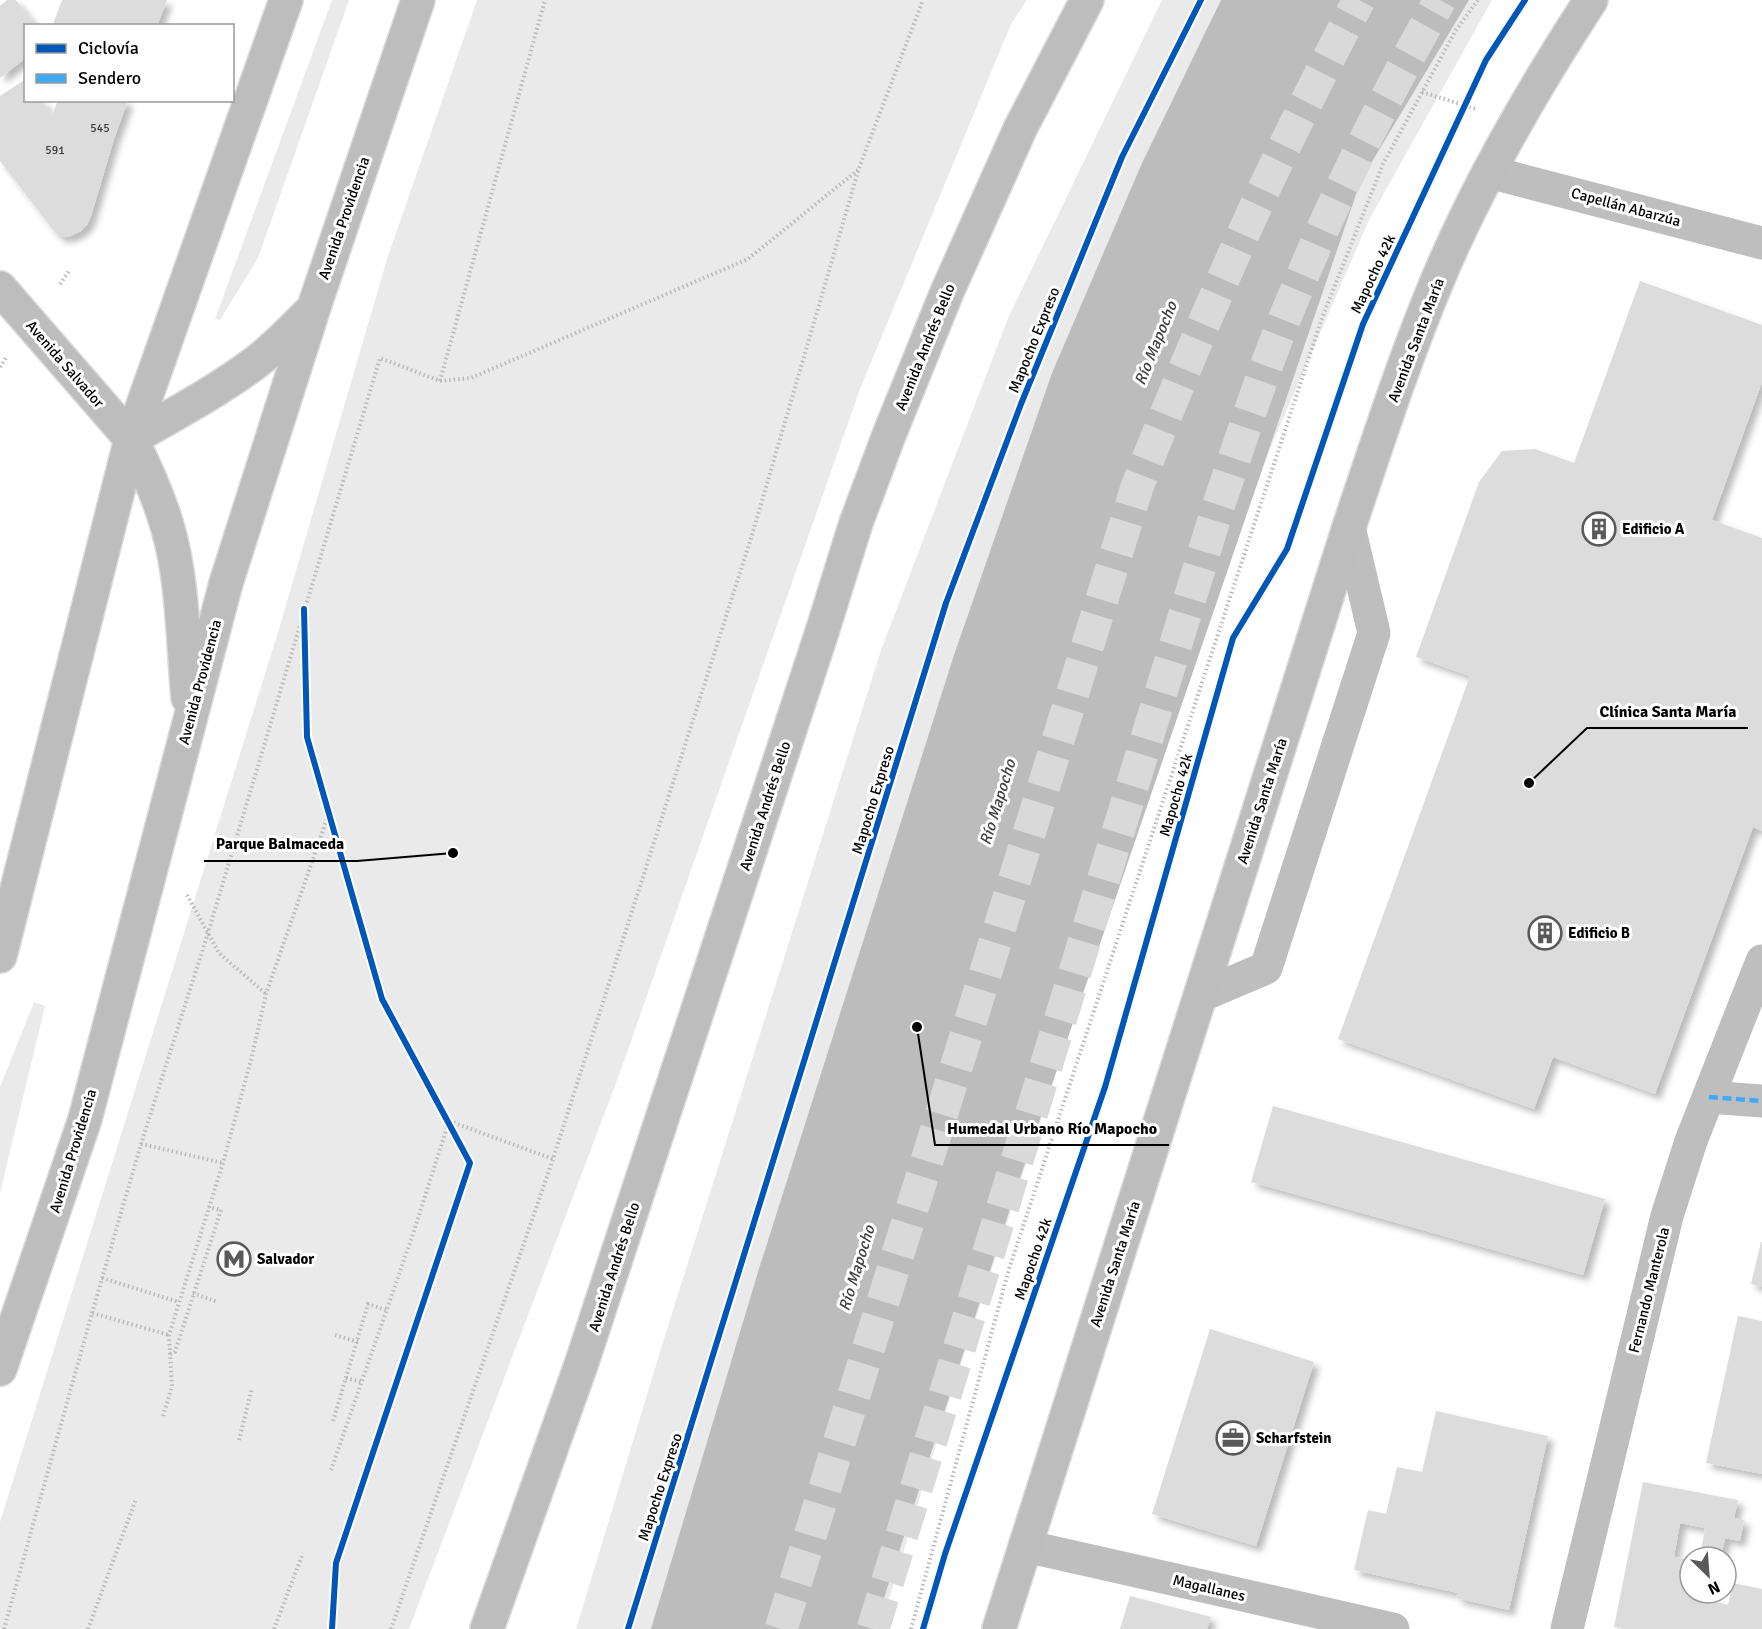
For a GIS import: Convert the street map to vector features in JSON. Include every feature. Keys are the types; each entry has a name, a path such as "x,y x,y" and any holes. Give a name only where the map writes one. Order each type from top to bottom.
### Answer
{"main road":[{"path":"0,956 131,440 286,0"},
{"name":"Avenida Providencia","path":"0,1369 85,1119 226,583 314,307 418,0"},
{"name":"Avenida Andrés Bello","path":"487,1629 582,1362 856,524 889,435 952,282 1020,129 1087,0"},
{"name":"Avenida Santa María","path":"999,1629 1348,527 1399,381 1439,278 1489,172 1552,60 1591,0"},
{"name":"Avenida Salvador","path":"0,288 131,440 157,494 169,530 175,558 190,721"},
{"path":"131,440 256,362 314,307"}],"street":[{"name":"Capellán Abarzúa","path":"1489,172 1762,243"},
{"path":"1200,996 1266,968 1374,633 1348,527"},
{"name":"Fernando Manterola","path":"1567,1629 1667,1216 1691,1141 1762,961"},
{"path":"1708,1097 1762,1101"},
{"name":"Magallanes","path":"1025,1546 1393,1629"}],"path":[{"path":"440,381 545,0"},
{"path":"391,1629 553,1158 752,535 859,168 923,0"},
{"path":"911,1629 1009,1269 1319,329 1383,164 1456,30 1478,0"},
{"path":"1422,92 1516,122"},
{"path":"1460,116 1469,96"},
{"path":"4,1629 141,1144 208,933 380,358 440,381 471,378 748,259 859,168"},
{"path":"60,284 69,271"},
{"path":"0,368 9,355"},
{"path":"304,609 304,641"},
{"path":"326,802 332,824"},
{"path":"163,1416 172,1386 169,1335 178,1302 223,1163 266,994 329,813"},
{"path":"158,843 219,952 266,994"},
{"path":"443,1111 454,1132"},
{"path":"449,1121 553,1158"},
{"path":"331,1470 449,1121"},
{"path":"141,1144 223,1163"},
{"path":"170,1354 175,1352 221,1210 208,1207"},
{"path":"102,1278 178,1302"},
{"path":"193,1293 217,1302"},
{"path":"333,1421 368,1304 386,1310"},
{"path":"92,1313 169,1335"},
{"path":"335,1335 358,1342"},
{"path":"346,1378 362,1382"},
{"path":"239,1440 252,1388"},
{"path":"88,1629 135,1499"},
{"path":"274,1629 303,1553"}],"shaded area":[{"path":"332,0 349,0 258,258 220,320 215,319"},
{"path":"477,0 1027,0 1011,24 860,389 618,1078 409,1629 0,1629 0,1522 279,629 387,259"},
{"path":"1162,0 1492,0 1369,220 1270,449 1174,712 954,1385 880,1629 576,1629 663,1342 881,650 1008,318"},
{"path":"34,1002 45,1006 0,1193 0,1087"}],"water":[{"name":"Río Mapocho","path":"1221,0 1469,0 1361,180 1021,1175 874,1629 651,1629 758,1272 953,658 1052,373 1142,163"}],"building":[{"path":"7,0 16,0 34,24 24,24 24,60 0,78 0,6"},
{"path":"62,0 167,0 158,24 53,24"},
{"path":"24,80 24,102 43,102 52,116 57,102 127,102 91,216 81,231 71,236 61,237 54,231 0,161 0,96"},
{"path":"1640,281 1762,325 1762,382 1712,520 1762,538 1762,831 1753,827 1655,1094 1553,1057 1534,1109 1338,1039 1470,676 1416,657 1479,482 1502,451 1535,449 1574,463"},
{"path":"1273,1106 1605,1199 1583,1275 1251,1182"},
{"path":"1762,1242 1762,1287 1751,1284"},
{"path":"1738,1316 1762,1321 1762,1474 1706,1463"},
{"name":"Scharfstein","path":"1210,1329 1314,1362 1256,1546 1152,1514"},
{"path":"1436,1411 1548,1436 1509,1610 1456,1598 1458,1593 1354,1570 1368,1510 1386,1514 1397,1467 1422,1472"},
{"path":"1643,1482 1738,1500 1734,1518 1744,1520 1740,1541 1725,1538 1724,1545 1702,1545 1705,1528 1680,1523 1674,1557 1678,1558 1678,1605 1738,1605 1738,1584 1762,1589 1762,1629 1624,1629 1614,1627"},
{"path":"1130,1596 1211,1617 1207,1629 1120,1629"}],"tunnel":[{"path":"781,1629 1137,487 1244,232 1359,0"},
{"path":"873,1629 1218,507 1255,397 1286,316 1346,178 1440,0"}],"marked path":[{"path":"1709,1097 1762,1101"}],"cycle path":[{"name":"Mapocho Expreso","path":"628,1629 946,603 1021,404 1122,157 1201,0"},
{"name":"Mapocho 42k","path":"923,1629 945,1554 1105,1087 1233,638 1287,549 1363,324 1486,60 1525,0"},
{"path":"304,609 307,737 382,999 470,1163 336,1563 332,1629"}],"place":[{"name":"Edificio A","path":"1599,529"},
{"name":"Clínica Santa María","path":"1529,783"},
{"name":"Parque Balmaceda","path":"453,853"},
{"name":"Edificio B","path":"1545,933"},
{"name":"Humedal Urbano Río Mapocho","path":"917,1027"},
{"name":"Salvador","path":"234,1259"},
{"name":"Scharfstein","path":"1233,1438"}]}
